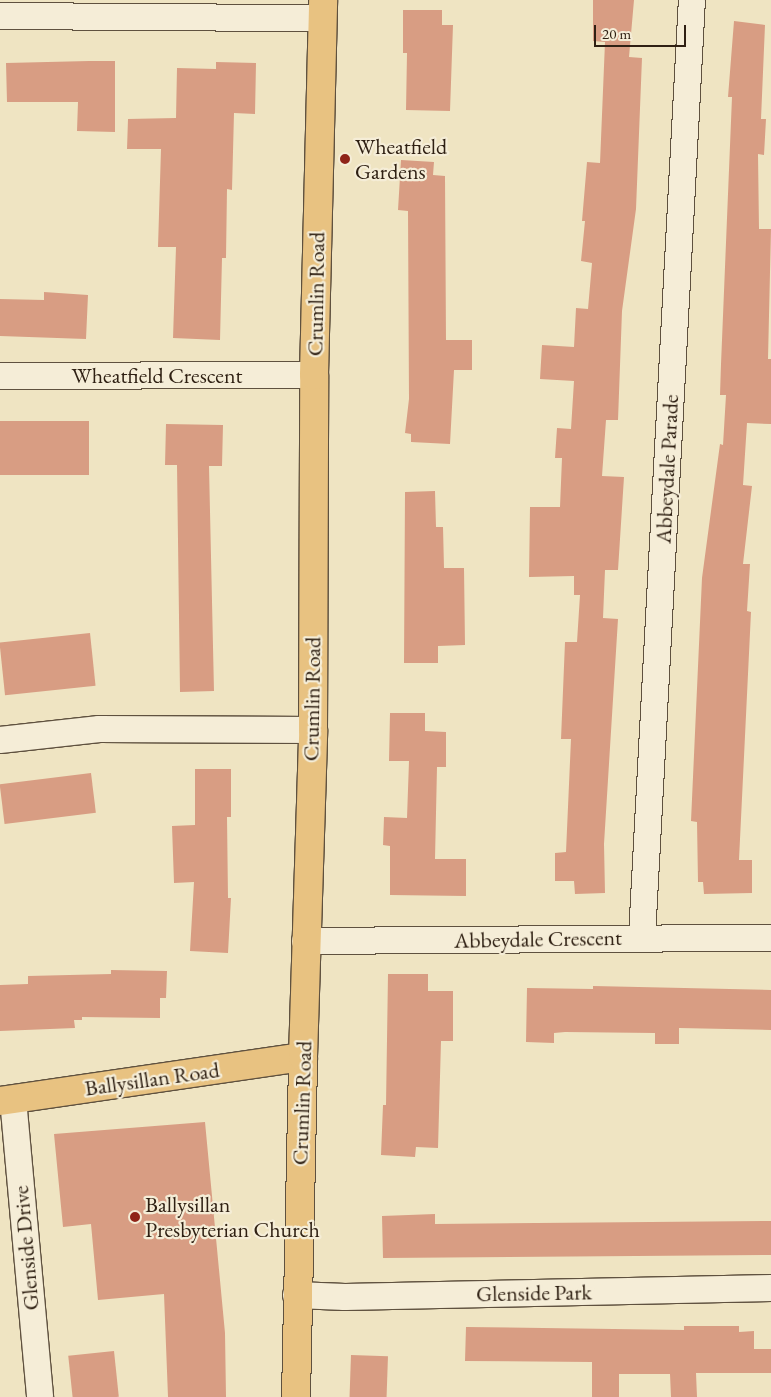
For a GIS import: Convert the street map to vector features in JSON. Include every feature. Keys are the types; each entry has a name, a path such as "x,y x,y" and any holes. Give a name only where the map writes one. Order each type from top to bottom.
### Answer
{"main road":[{"name":"Crumlin Road","path":"296,1397 296,1295 305,941 313,730 314,375 323,9"},
{"name":"Ballysillan Road","path":"6,1100 303,1057"}],"street":[{"name":"Abbeydale Parade","path":"642,937 692,0"},
{"path":"0,16 323,9"},
{"name":"Wheatfield Crescent","path":"0,376 314,375"},
{"path":"0,740 99,729 313,730"},
{"name":"Abbeydale Crescent","path":"305,941 642,937 771,938"},
{"name":"Glenside Drive","path":"6,1100 40,1397"},
{"name":"Glenside Park","path":"296,1295 345,1298 771,1288"}],"building":[{"path":"593,0 634,0 629,57 642,58 636,209 622,311 618,420 606,420 602,476 624,477 618,570 605,570 603,618 618,619 604,844 605,893 575,894 574,881 555,881 555,853 566,852 571,739 561,739 565,642 577,642 580,595 574,595 574,576 529,577 530,507 560,507 562,458 555,458 557,428 571,429 574,381 540,379 542,345 574,347 576,308 588,309 592,263 581,261 585,221 582,221 587,162 600,163 605,42 593,41"},
{"path":"403,10 442,10 442,25 453,25 450,111 406,110 407,53 403,53"},
{"path":"734,21 765,25 761,119 766,119 764,155 758,154 759,229 771,229 768,359 771,359 771,424 747,423 743,485 752,486 743,564 750,564 747,611 751,612 739,860 752,860 752,893 704,894 703,882 698,882 697,822 691,821 702,578 720,444 723,445 726,395 720,395 732,97 728,97"},
{"path":"115,61 115,132 77,131 78,102 7,102 6,63"},
{"path":"216,62 256,63 255,114 234,113 232,190 227,189 226,258 222,258 220,340 173,338 176,247 158,247 161,149 127,149 128,119 176,118 177,68 216,69"},
{"path":"401,160 434,162 433,175 445,176 446,340 472,340 472,370 454,370 450,444 411,442 411,434 405,433 409,399 408,211 398,210"},
{"path":"44,292 88,295 86,339 0,336 0,299 44,300"},
{"path":"0,421 89,421 89,475 0,475"},
{"path":"166,424 223,425 222,466 209,466 214,691 180,692 177,465 165,465"},
{"path":"435,491 436,527 443,527 444,568 464,568 465,645 438,646 438,663 404,663 405,492"},
{"path":"90,633 96,686 5,695 0,642"},
{"path":"390,713 425,713 425,731 446,732 446,767 437,767 435,859 466,859 466,896 390,895 390,846 383,845 384,817 407,818 409,761 389,761"},
{"path":"195,769 231,769 231,817 227,817 228,898 231,898 228,953 190,951 194,882 174,883 172,826 195,825"},
{"path":"91,773 96,813 5,824 0,784"},
{"path":"111,970 167,971 166,998 160,998 160,1018 82,1017 82,1020 74,1020 75,1028 0,1031 0,985 28,984 28,976 111,974"},
{"path":"388,974 428,974 428,991 453,991 453,1041 441,1041 438,1148 416,1147 415,1157 381,1155 383,1105 386,1105"},
{"path":"593,986 771,990 771,1030 679,1028 679,1044 655,1044 655,1033 565,1032 554,1033 554,1043 526,1042 527,988 593,989"},
{"path":"205,1122 225,1333 226,1397 168,1397 164,1294 98,1300 91,1224 63,1227 54,1134"},
{"path":"435,1214 435,1224 771,1221 771,1255 383,1258 382,1216"},
{"path":"684,1326 739,1326 739,1332 754,1331 754,1349 771,1349 771,1373 696,1373 697,1397 671,1397 670,1374 619,1374 619,1397 592,1397 592,1362 465,1361 466,1327 684,1330"},
{"path":"114,1351 119,1397 73,1397 68,1356"},
{"path":"351,1355 388,1356 387,1397 350,1397"}],"place":[{"name":"Wheatfield Gardens","path":"345,159"},
{"name":"Ballysillan Presbyterian Church","path":"135,1217"}]}
